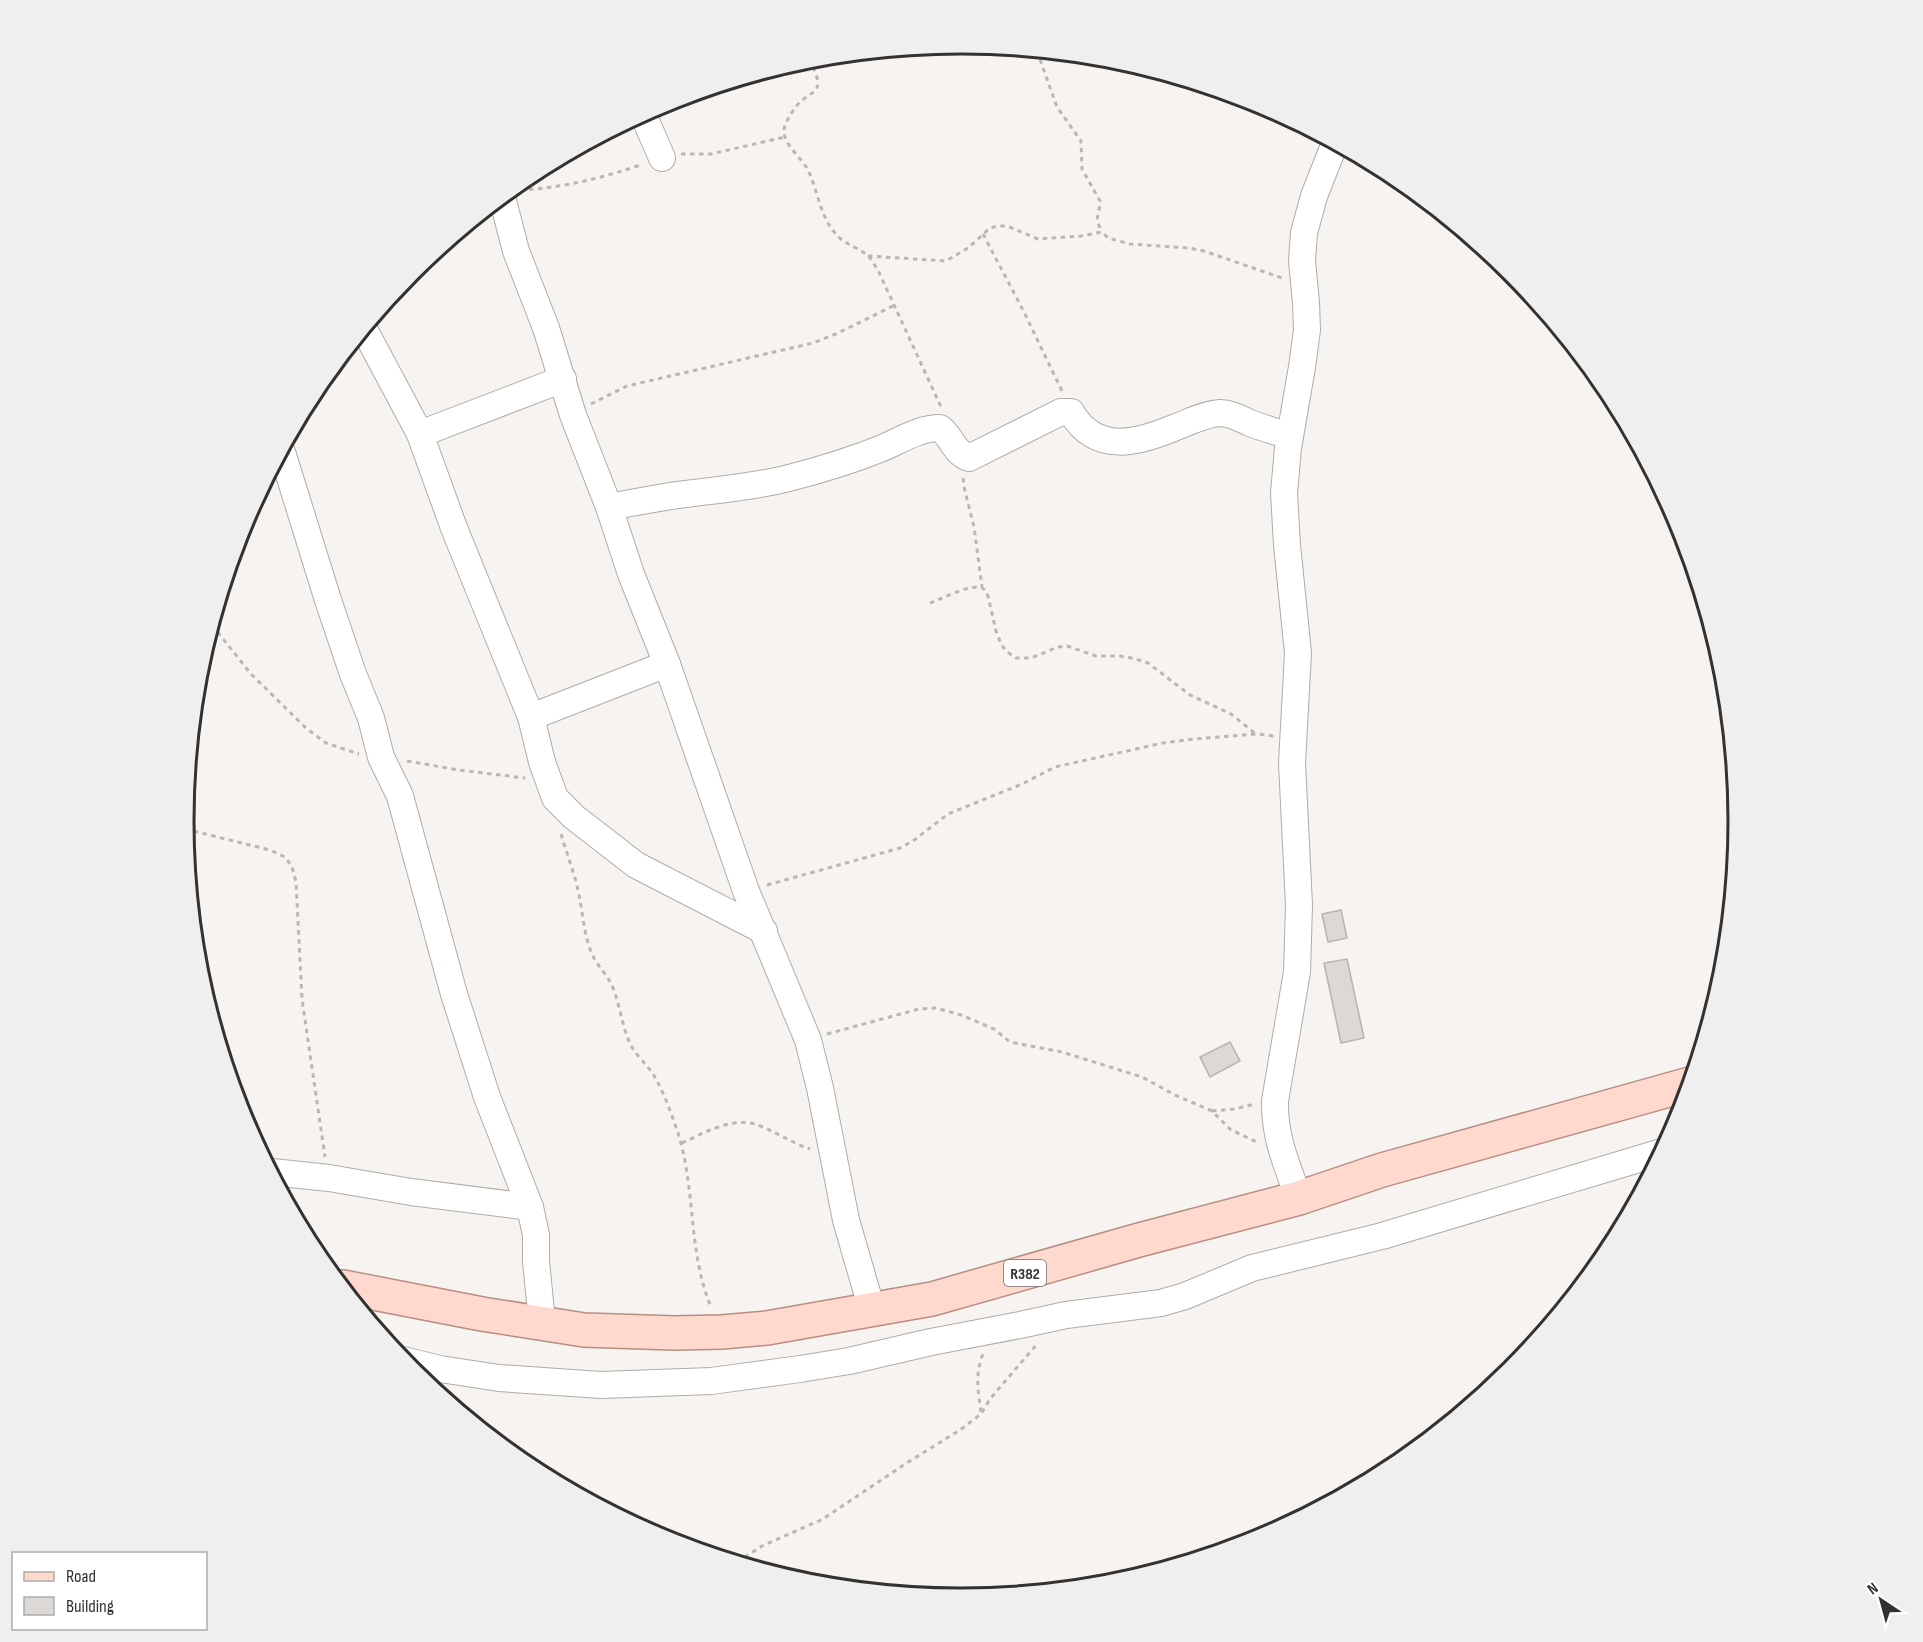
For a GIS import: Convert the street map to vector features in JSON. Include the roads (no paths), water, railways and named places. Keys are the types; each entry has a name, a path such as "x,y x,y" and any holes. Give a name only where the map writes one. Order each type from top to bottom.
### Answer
{"main road":[{"name":"R382","path":"354,1289 482,1314 584,1330 663,1333 722,1332 767,1328 932,1299 1128,1242 1299,1198 1382,1170 1681,1087"}],"street":[{"path":"647,122 662,158"},
{"path":"1299,1198 1281,1149 1274,1119 1297,972 1299,906 1292,763 1298,653 1284,494 1290,436 1307,330 1302,261 1304,233 1314,196 1332,150"},
{"path":"504,205 516,251 546,328 573,415 667,664 746,891 808,1040 820,1088 846,1220 872,1310"},
{"path":"367,336 420,434 454,528 531,717 557,799 636,866 764,931"},
{"path":"420,434 563,379"},
{"path":"609,507 760,484 848,461 930,428 940,428 951,439 957,450 969,458 1061,412 1071,412 1092,436 1111,442 1126,442 1156,435 1197,419 1222,413 1290,436"},
{"path":"285,461 328,600 353,674 371,718 381,757 400,796 454,993 484,1087 530,1207 536,1235 542,1322"},
{"path":"531,717 667,664"},
{"path":"420,1364 499,1378 601,1385 711,1381 849,1361 1066,1315 1161,1303 1185,1296 1252,1268 1382,1236 1651,1155"},
{"path":"281,1173 530,1207"}]}
